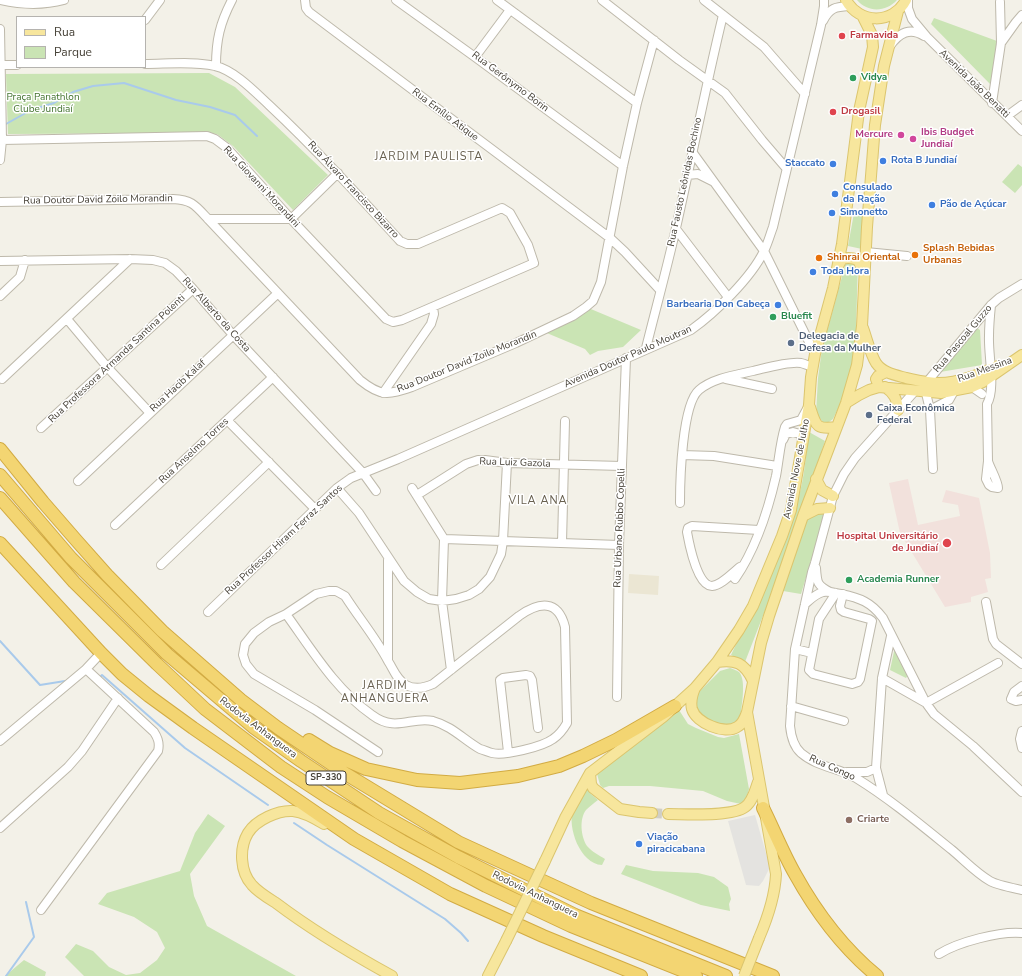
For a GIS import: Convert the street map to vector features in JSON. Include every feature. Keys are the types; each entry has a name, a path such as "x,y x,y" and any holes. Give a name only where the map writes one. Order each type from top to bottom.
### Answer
{"highway":[{"path":"0,449 43,502 107,575 162,630 241,700 340,770 402,810 458,842 591,903 773,976"},
{"name":"Rodovia Anhanguera","path":"0,475 72,558 167,654 253,727 301,761 379,813 458,857 575,915 726,976"},
{"name":"Rodovia Anhanguera","path":"0,498 74,582 157,664 205,709 281,767 327,797 402,841 486,886 571,926 696,976"},
{"path":"0,543 101,654 122,674 149,696 354,839 450,894 535,933 640,976"},
{"path":"206,670 303,737 330,753 366,769 417,780 460,783 494,780 538,772 559,766 590,753 675,706"},
{"path":"764,808 794,873 812,903 829,926 864,965 876,976"}],"main road":[{"path":"848,3 856,12 864,17 879,19 887,18 898,11 907,0"},
{"name":"Avenida Nove de Julho","path":"744,976 769,914 776,884 776,874 748,712 753,680 767,623 816,479 846,403 857,365 862,326 875,125 881,81 898,11"},
{"name":"Avenida Nove de Julho","path":"590,773 675,706 695,688 717,662 739,630 753,606 792,510 809,405 815,354 838,266 859,111 873,48 870,30 864,17"},
{"path":"838,266 842,259 854,258 858,260 861,265 864,277"},
{"path":"862,326 876,363 886,372 878,376 876,379 882,387 894,394 898,410"},
{"name":"Rua Messina","path":"886,372 927,382 951,382 990,373 1020,357"},
{"name":"Rua Messina","path":"882,387 941,393 972,388 983,382 990,373"},
{"path":"846,403 869,390 882,387"},
{"path":"809,405 814,420 818,426 824,429 837,427"},
{"path":"816,479 822,490 833,496"},
{"path":"803,516 817,509 830,508"},
{"path":"717,662 736,662 749,672 753,680"},
{"path":"695,688 691,698 692,710 694,714 703,722 722,730 730,730 741,724 748,712"},
{"path":"590,773 593,788 620,809 652,813"},
{"path":"488,976 565,818 590,773"},
{"path":"668,814 722,813 740,810 750,802 759,780"},
{"path":"354,839 313,818 293,811 275,814 259,821 248,833 242,851 244,870 251,884 295,918 337,945 392,976"}],"street":[{"path":"0,0 19,4 37,5 64,0"},
{"path":"146,19 160,0"},
{"path":"216,66 218,35 223,17 232,0"},
{"name":"Rua Emílio Atique","path":"305,0 306,8 309,12 610,238 660,290"},
{"name":"Rua Gerônymo Borin","path":"396,0 623,166"},
{"path":"497,0 637,103"},
{"path":"602,0 718,88 730,99 786,168"},
{"path":"704,0 764,48 805,94"},
{"name":"Avenida Doutor Paulo Moutran","path":"363,473 405,456 646,348 691,330 706,320 728,297 758,261 773,227 821,25 824,0"},
{"name":"Avenida João Benatti","path":"907,0 912,19 926,37 1022,131"},
{"path":"992,103 1001,43 1000,2"},
{"path":"821,25 830,10 848,3"},
{"path":"475,57 510,10"},
{"name":"Rua Fausto Leônidas Bochino","path":"646,348 676,229 707,80 723,15"},
{"path":"1001,43 1022,15"},
{"path":"0,29 2,140 0,156"},
{"path":"889,47 898,35 907,32 919,33 926,37"},
{"name":"Rua Doutor David Zoilo Morandin","path":"0,202 173,198 193,203 360,380 371,389 383,393 396,392 412,387 516,343 576,315 593,301 601,282 623,166 637,103 654,40"},
{"name":"Rua Álvaro Francisco Bizarro","path":"146,64 195,64 216,66 229,72 248,85 300,133 400,241 408,244 418,244 502,208 510,213 528,245 534,263 433,307"},
{"path":"1,65 16,65"},
{"path":"1007,116 1022,105"},
{"name":"Rua Giovanni Morandini","path":"2,140 207,136 215,139 227,148 291,219 386,319 393,322 402,320 433,307"},
{"path":"693,153 764,250 815,354"},
{"path":"208,219 291,219 338,173"},
{"path":"687,176 698,174 716,183"},
{"path":"676,229 728,297"},
{"path":"866,252 907,256"},
{"path":"2,379 130,259"},
{"name":"Rua Alberto da Costa","path":"0,261 130,259 153,260 165,263 176,271 193,289 233,335 363,473 376,492"},
{"path":"0,296 20,277 25,260"},
{"name":"Rua Pascoal Guzzo","path":"927,382 976,322 992,305 999,298 1022,284"},
{"name":"Rua Professora Armanda Santina Polenti","path":"41,428 193,289"},
{"name":"Rua Hacib Kalaf","path":"78,481 278,293"},
{"path":"988,461 987,404 990,390 990,373 988,336 992,305"},
{"path":"383,393 431,324 434,314 433,307"},
{"path":"67,319 108,368 150,412"},
{"path":"976,322 983,326 988,336"},
{"name":"Rua Urbano Rubbo Copelli","path":"617,697 619,545 626,358"},
{"path":"680,503 682,455 688,415 694,395 703,386 724,378 794,363 800,363 813,367"},
{"name":"Rua Anselmo Torres","path":"115,525 273,377"},
{"path":"724,378 772,389"},
{"path":"972,388 982,394 987,404"},
{"path":"982,394 990,390"},
{"name":"Rua Congo","path":"915,391 855,458 844,474 833,496 804,604 795,649 790,726 791,736 794,744 808,759 842,771 883,795 991,882 1022,890"},
{"path":"930,410 949,400 954,391"},
{"path":"926,392 930,410 933,469"},
{"path":"735,579 746,564 759,530 772,490 783,433 787,424 801,420 809,405"},
{"path":"227,420 314,508"},
{"path":"562,543 565,421"},
{"path":"781,442 786,434 793,432 800,434 803,442"},
{"path":"682,455 714,456 777,466"},
{"name":"Rua Luiz Gazola","path":"444,539 415,491 472,462 485,460 507,463 622,466"},
{"path":"161,564 269,462"},
{"path":"337,488 359,513 388,560 404,581 417,592 430,599 442,601 456,600 469,595 483,585 490,577 501,554 507,463"},
{"name":"Rua Professor Hiram Ferraz Santos","path":"208,612 314,508 351,478 363,473"},
{"path":"746,564 720,583 713,586 708,585 701,578 694,561 686,532 688,528 692,526 759,530"},
{"path":"451,670 442,601 444,539 619,545"},
{"path":"388,560 388,661"},
{"path":"815,564 818,583 822,587 837,593"},
{"path":"286,614 335,682 363,709 383,722 404,724 431,721 444,724 481,749 493,754 541,746 562,732 567,723 565,627 563,619 552,607 540,605 526,611 433,684 416,688 407,686 398,679 388,661 345,596 336,592 329,591 316,594 254,633 245,644 243,655 246,664 254,674 315,710 378,752"},
{"path":"804,604 822,592 837,593 860,598 873,607 883,618 926,703 934,714 973,746 1022,792"},
{"path":"837,593 841,610 872,621 858,682 852,684 811,673 809,668 819,619 837,593"},
{"path":"986,602 993,639 996,644 1022,664"},
{"path":"883,795 876,768 882,678 891,636"},
{"path":"795,649 812,652"},
{"path":"0,741 86,669 101,654"},
{"path":"926,703 998,663"},
{"path":"41,910 153,757 159,746 158,739 154,732 86,669"},
{"path":"508,752 500,680 504,678 526,675 530,676 532,680 538,728"},
{"path":"882,678 926,703"},
{"path":"1022,686 1014,692 1011,699 1016,701 1022,700"},
{"path":"0,828 68,767 82,751 118,698"},
{"path":"791,706 844,721"},
{"path":"1022,731 1020,739 1022,748"},
{"path":"842,771 857,773 867,772 876,768"},
{"path":"939,954 950,947 963,942 1006,933 1022,933"}],"shaded area":[{"name":"Hospital Universitário de Jundiaí","path":"908,479 918,525 960,516 958,505 942,502 946,490 979,498 990,553 991,578 985,579 988,592 971,597 971,602 945,607 900,533 889,483"},
{"path":"629,574 659,576 658,595 628,593"},
{"path":"755,815 770,867 759,886 746,885 728,821"}],"green space":[{"path":"857,0 897,0 888,7 882,9 872,9 861,4"},
{"path":"934,18 997,41 994,79 990,84 931,24"},
{"name":"Praça Panathlon Clube Jundiaí","path":"209,73 235,87 328,175 293,210 233,146 217,134 8,134 6,74"},
{"path":"1018,164 1022,167 1022,185 1015,193 1002,182"},
{"path":"854,213 862,215 862,249 848,246"},
{"path":"846,262 858,262 856,329 860,339 844,396 833,419 829,422 823,422 816,414 818,378 822,349"},
{"path":"586,307 641,330 623,347 598,351 590,355 585,349 542,331"},
{"path":"976,327 980,330 982,365 940,372"},
{"path":"809,432 825,441 794,536 745,662 731,655 770,575 787,534 802,485"},
{"path":"821,512 825,515 801,594 783,591 806,519"},
{"path":"895,647 908,675 906,678 890,670"},
{"path":"730,668 739,672 743,681 740,720 728,725 713,723 696,713 694,697 720,671"},
{"path":"679,710 688,724 718,737 724,738 739,734 749,789 747,796 741,804 727,801 703,791 650,786 609,786 603,788 600,785 597,774"},
{"path":"585,786 598,800 586,810 582,818 582,833 587,846 593,852 605,859 602,865 594,863 582,852 577,843 572,825 573,809"},
{"path":"208,814 225,826 190,874 194,896 207,926 296,976 84,976 65,957 76,944 93,951 109,967 126,975 140,973 157,960 165,948 157,932 134,917 98,904 107,893 180,871 195,833"},
{"path":"626,865 653,871 698,873 714,877 728,887 731,899 729,904 730,911 701,905 621,874"},
{"path":"24,960 46,972 45,976 5,976"}],"waterway":[{"path":"6,124 31,110 54,103 73,92 93,86 124,83 176,100 210,107 235,115 257,136"},
{"path":"0,641 40,685 65,681"},
{"path":"101,676 102,675 185,748 268,805"},
{"path":"294,823 445,919 468,941"},
{"path":"6,976 34,937 26,902"}],"tunnel":[{"path":"652,813 668,814"}],"place":[{"name":"Farmavida","path":"842,36"},
{"name":"Vidya","path":"853,78"},
{"name":"Drogasil","path":"833,112"},
{"name":"Mercure","path":"901,135"},
{"name":"Ibis Budget Jundiaí","path":"913,139"},
{"name":"Rota B Jundiaí","path":"883,161"},
{"name":"Staccato","path":"833,164"},
{"name":"Consulado da Ração","path":"835,194"},
{"name":"Pão de Açúcar","path":"932,205"},
{"name":"Simonetto","path":"832,213"},
{"name":"Splash Bebidas Urbanas","path":"915,255"},
{"name":"Shinrai Oriental","path":"819,258"},
{"name":"Toda Hora","path":"813,272"},
{"name":"Barbearia Don Cabeça","path":"778,305"},
{"name":"Bluefit","path":"773,317"},
{"name":"Delegacia de Defesa da Mulher","path":"791,343"},
{"name":"Caixa Econômica Federal","path":"869,415"},
{"name":"Hospital Universitário de Jundiaí","path":"947,543"},
{"name":"Academia Runner","path":"849,580"},
{"name":"Criarte","path":"849,820"},
{"name":"Viação piracicabana","path":"639,844"}],"district":[{"name":"JARDIM PAULISTA","path":"429,157"},
{"name":"VILA ANA","path":"538,501"},
{"name":"JARDIM ANHANGUERA","path":"385,692"}]}
